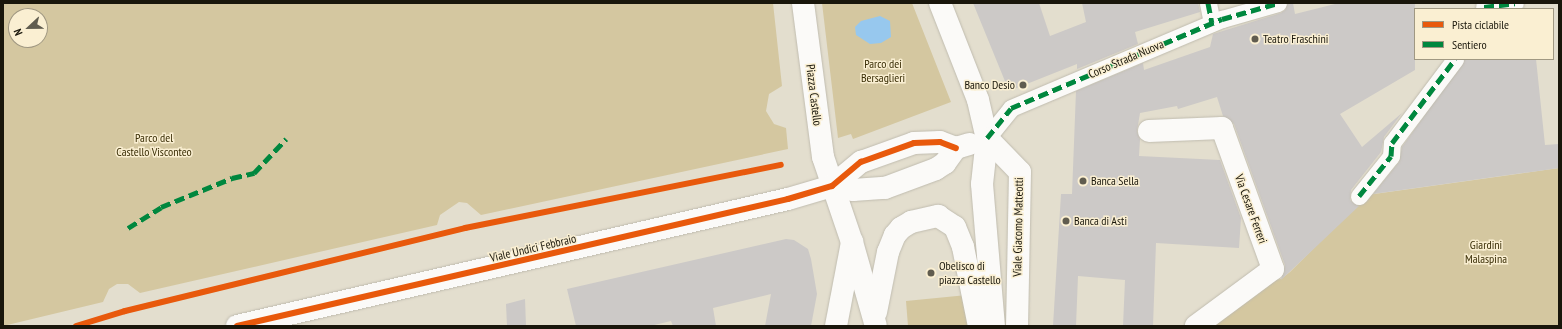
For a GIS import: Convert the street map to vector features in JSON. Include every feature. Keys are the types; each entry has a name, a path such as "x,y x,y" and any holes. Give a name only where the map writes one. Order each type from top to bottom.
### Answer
{"street":[{"name":"Piazza Castello","path":"803,3 821,148 832,186"},
{"path":"940,3 978,100 987,138 982,184 994,326"},
{"path":"1208,3 1212,23"},
{"name":"Corso Strada Nuova","path":"987,138 1012,108 1212,23 1278,3"},
{"path":"1484,6 1515,3"},
{"path":"1359,196 1391,156 1392,143 1454,60"},
{"name":"Via Cesare Ferreri","path":"1149,131 1222,128 1273,269 1196,326"},
{"path":"832,186 853,190 885,188 936,169 945,163 956,148 987,138"},
{"name":"Viale Giacomo Matteotti","path":"987,138 1020,172 1017,326"},
{"path":"832,186 864,160 914,143 940,142 956,148"},
{"path":"832,186 852,242 876,321"},
{"name":"Viale Undici Febbraio","path":"237,326 663,230 832,186"},
{"path":"876,321 888,252 895,236 901,228 911,222 938,216 955,227 963,247 979,326"},
{"path":"836,326 852,242"}],"green space":[{"name":"Parco del Castello Visconteo","path":"3,3 773,3 782,86 769,94 766,111 774,124 786,128 788,149 481,215 467,203 459,202 440,215 437,225 140,293 128,284 117,284 109,289 103,302 3,326"},
{"name":"Parco dei Bersaglieri","path":"822,3 912,3 951,102 853,139 851,134 838,138"},
{"name":"Giardini Malaspina","path":"1559,168 1559,326 1208,326 1274,280 1281,279 1290,272 1367,195"},
{"path":"967,295 970,326 908,326 906,301"}],"water":[{"path":"880,16 890,21 891,37 881,43 870,44 856,35 855,27 861,21"}],"building":[{"path":"973,3 1039,3 1050,36 1086,22 1082,3 1198,3 1200,12 1135,32 1138,44 1077,69 1077,64 1009,91"},
{"path":"1288,3 1293,3 1295,14 1339,3 1415,3 1415,70 1340,114 1362,147 1402,113 1384,137 1381,152 1351,190 1350,200 1359,206 1281,280 1285,265 1234,124 1223,116 1217,97 1178,109 1177,106 1140,113 1137,131 1140,139 1139,156 1220,160 1241,218 1239,248 1156,243 1153,326 1123,326 1125,280 1078,276 1076,326 1053,326 1061,194 1072,194 1076,91 1143,63 1144,70 1210,47 1213,34 1281,13 1285,10"},
{"path":"1464,60 1536,60 1545,145 1559,144 1559,168 1373,194 1399,162 1402,147"},
{"path":"786,239 794,240 808,249 811,259 817,294 811,326 765,326 771,294 713,308 716,326 673,326 671,321 650,326 576,326 567,289"},
{"path":"525,299 526,326 507,326 506,304"}],"marked path":[{"path":"1208,3 1212,23"},
{"path":"987,138 1011,108 1222,19 1278,3"},
{"path":"1484,7 1515,3"},
{"path":"1359,196 1391,156 1392,143 1454,60"},
{"path":"128,228 161,207 232,178 254,173 286,139"}],"cycle path":[{"path":"237,326 788,199 832,186 861,162 914,143 940,142 956,148"},
{"path":"76,326 125,311 465,228 781,165"}],"place":[{"name":"Teatro Fraschini","path":"1255,39"},
{"name":"Banco Desio","path":"1023,85"},
{"name":"Banca Sella","path":"1083,181"},
{"name":"Banca di Asti","path":"1066,221"},
{"name":"Obelisco di piazza Castello","path":"931,273"}]}
